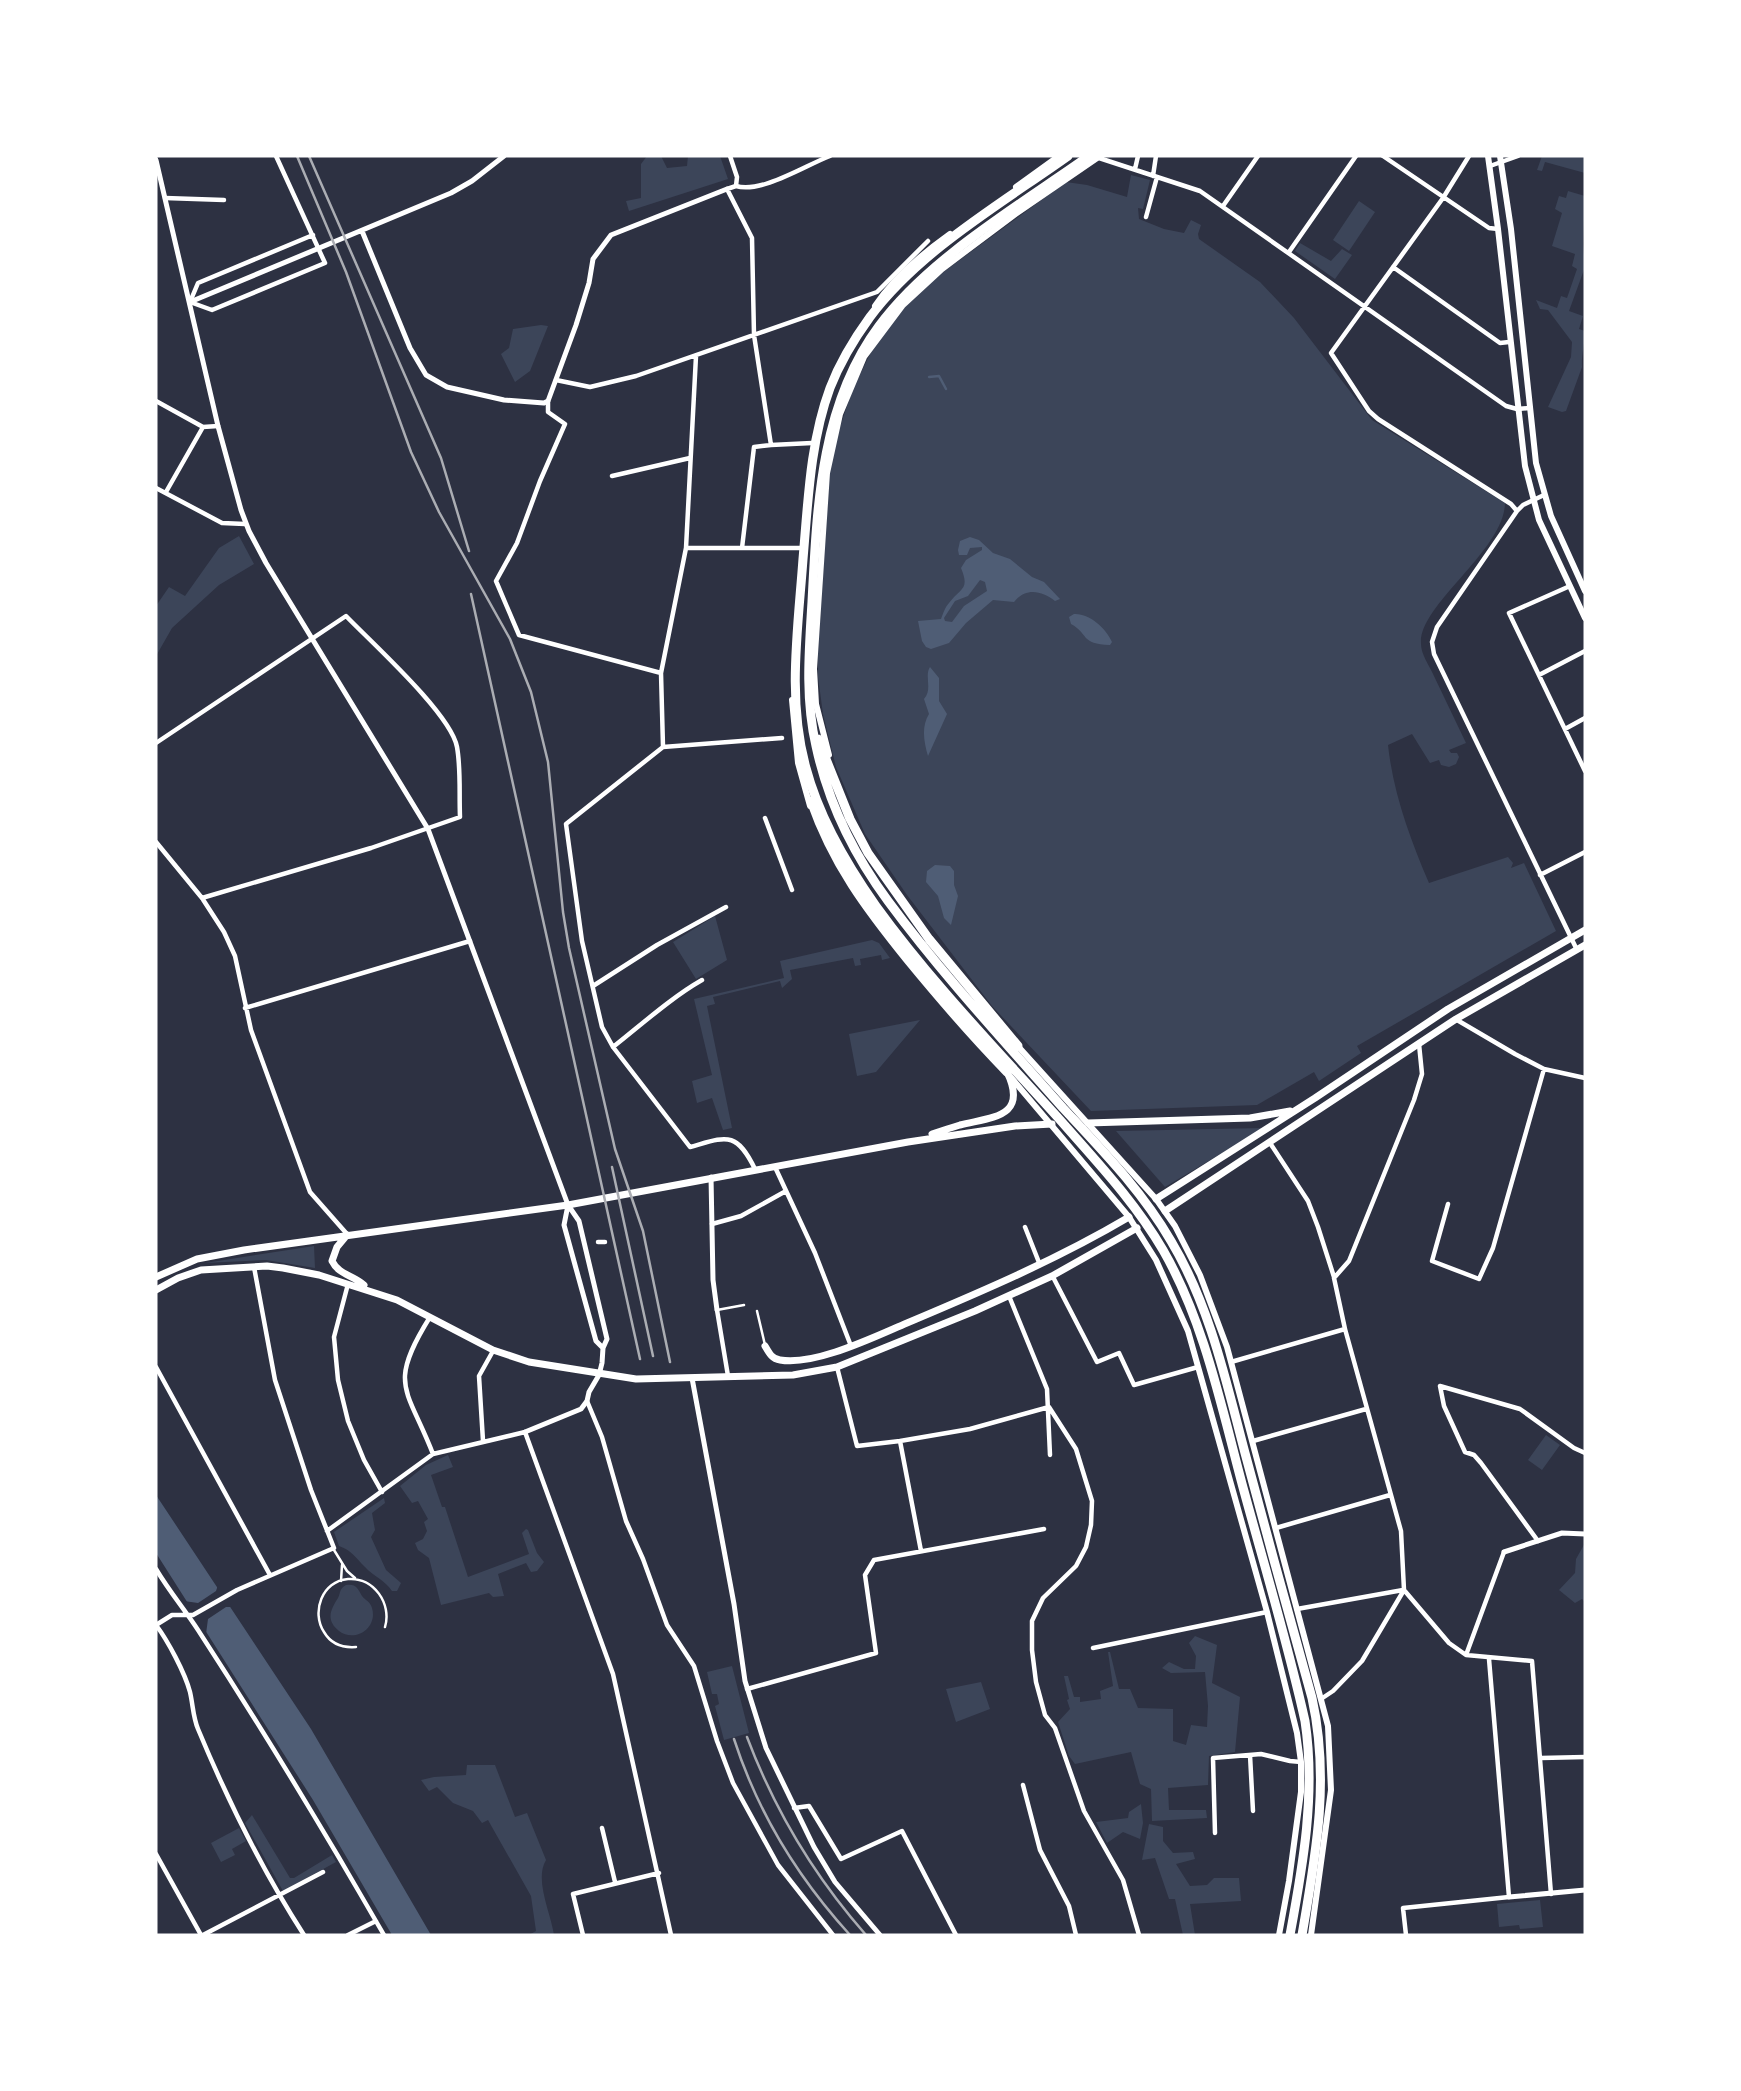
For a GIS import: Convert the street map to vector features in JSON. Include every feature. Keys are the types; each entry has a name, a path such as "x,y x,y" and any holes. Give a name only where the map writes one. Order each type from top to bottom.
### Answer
{"highway":[{"path":"1007,1072 959,1022 877,922 845,876 821,829 801,762 796,657 817,435 837,372 868,319 907,275 942,246 1068,156"},
{"path":"1095,156 979,234 927,275 891,310 856,361 835,413 823,474 814,562 809,658 811,722 819,762 835,809 886,898 979,1013 1138,1191 1173,1245 1201,1303 1221,1365 1312,1698 1319,1736 1321,1803 1302,1935"},
{"path":"797,722 805,765 823,815 877,907 963,1012 1127,1197 1162,1249 1190,1307 1232,1446 1305,1721 1310,1791 1290,1935"},
{"path":"811,722 850,819 867,853 929,939 1018,1046"}],"main road":[{"path":"1059,156 927,250 885,291 842,354 820,412 812,443 792,706 797,763 819,828 855,892 1129,1217 1156,1260 1188,1331 1267,1612 1291,1705 1301,1762 1300,1804 1279,1935"},
{"path":"1095,156 953,261 903,305 864,357 840,414 827,473 814,669 820,724 836,779 877,869 906,912 959,981 1156,1199 1182,1238 1200,1275 1231,1362 1328,1727 1331,1790 1311,1935"},
{"path":"1488,156 1525,466 1533,500 1547,539 1585,618"},
{"path":"1500,158 1511,229 1536,463 1558,534 1585,591"},
{"path":"1156,1199 1448,1009 1585,930"},
{"path":"1165,1211 1456,1019 1585,945"},
{"path":"908,1142 960,1125 994,1119 1005,1113 1011,1106 1013,1095 1007,1072"},
{"path":"1088,1123 1250,1118 1291,1111 1315,1098"},
{"path":"156,1277 185,1263 207,1257 568,1205 908,1142 1015,1126 1052,1124"},
{"path":"765,1346 772,1357 781,1361 825,1355 851,1346 1041,1266 1129,1217"},
{"path":"156,1290 201,1270 254,1267 302,1270 397,1300 493,1350 529,1362 636,1379 793,1375 836,1367 1009,1296 1052,1276 1137,1228"},
{"path":"347,1235 337,1247 332,1261 340,1272 358,1279 368,1289"}],"street":[{"path":"190,302 212,310 325,263 276,156"},
{"path":"190,302 362,231 472,181 504,156"},
{"path":"730,156 737,177 736,186"},
{"path":"660,673 519,635 496,581 517,543 565,424 548,412 548,401 586,295 593,259 611,235 727,189 736,186 749,188 796,172 830,156"},
{"path":"1095,156 1200,191 1498,400 1517,410 1529,408"},
{"path":"1135,169 1138,156"},
{"path":"1146,217 1155,176 1156,156"},
{"path":"1223,206 1258,156"},
{"path":"1289,252 1356,156"},
{"path":"1383,156 1489,228 1498,229"},
{"path":"1469,156 1443,198 1331,354 1369,411 1378,419 1511,504 1517,511"},
{"path":"1490,166 1500,158 1518,156"},
{"path":"156,160 218,426 245,524 266,564 428,829 568,1205 579,1224 607,1339 599,1375 581,1409 572,1415 525,1432 433,1454 327,1531"},
{"path":"727,189 752,238 754,335 771,445"},
{"path":"165,198 224,200"},
{"path":"362,231 410,348 426,375 447,387 491,398 539,403 548,401"},
{"path":"190,302 198,283 313,234"},
{"path":"556,380 590,387 636,376 877,292 928,241"},
{"path":"1393,267 1500,343 1510,342"},
{"path":"663,747 660,673 686,548 696,356"},
{"path":"156,401 203,427 218,426"},
{"path":"166,492 203,427"},
{"path":"742,548 754,447 812,443"},
{"path":"612,476 690,458"},
{"path":"156,488 222,523 245,524"},
{"path":"1544,495 1517,511 1437,627 1432,642 1439,666 1577,950"},
{"path":"686,548 802,548"},
{"path":"1570,586 1509,613 1585,771"},
{"path":"156,743 346,616 433,706 450,728 457,746 460,817 202,898"},
{"path":"1539,675 1585,652"},
{"path":"1564,729 1585,718"},
{"path":"755,1169 750,1158 734,1141 725,1137 690,1147 613,1047 602,1027 582,941 566,824 663,747 782,738"},
{"path":"765,817 792,890"},
{"path":"156,842 202,898 224,932 235,956 245,1008 310,1192 347,1235"},
{"path":"1541,875 1585,852"},
{"path":"593,986 657,945 726,906"},
{"path":"245,1008 470,941"},
{"path":"613,1047 674,998 702,981"},
{"path":"1456,1019 1544,1069 1585,1078"},
{"path":"1334,1278 1349,1261 1414,1100 1422,1074 1419,1043"},
{"path":"1448,1204 1432,1261 1479,1279 1493,1248 1544,1069"},
{"path":"1270,1143 1308,1201 1318,1227 1334,1278 1403,1547 1404,1590 1362,1661 1321,1699"},
{"path":"775,1166 815,1252 851,1346"},
{"path":"711,1177 713,1280 729,1377"},
{"path":"712,1224 741,1216 786,1191"},
{"path":"568,1205 565,1229 596,1341 603,1348"},
{"path":"1024,1227 1041,1266"},
{"path":"598,1242 606,1242"},
{"path":"254,1267 275,1380 334,1548 226,1595 193,1615 172,1615 156,1625 187,1684 198,1730 240,1825 304,1935"},
{"path":"1052,1276 1097,1363 1119,1353 1135,1385 1198,1367"},
{"path":"349,1283 334,1337 338,1380 348,1421 364,1460 382,1492"},
{"path":"1009,1296 1047,1389 1050,1455"},
{"path":"431,1316 406,1362 404,1376 405,1392 433,1454"},
{"path":"1231,1362 1345,1329"},
{"path":"483,1441 479,1376 493,1350"},
{"path":"156,1367 270,1575"},
{"path":"836,1367 857,1446 970,1429 1049,1407"},
{"path":"692,1378 747,1689 766,1748 793,1808 835,1882 880,1935"},
{"path":"1538,1541 1481,1463 1474,1455 1465,1452 1444,1406 1440,1386 1520,1409 1585,1453"},
{"path":"587,1401 602,1437 626,1521 667,1625 694,1666 733,1783 778,1865 831,1933 823,1935"},
{"path":"1049,1407 1076,1449 1092,1501 1091,1525 1086,1547 1076,1566 1043,1598 1032,1621 1036,1682 1045,1716 1055,1728 1084,1811 1123,1880 1139,1935"},
{"path":"1253,1441 1366,1409"},
{"path":"525,1432 612,1668 671,1935"},
{"path":"900,1441 921,1551"},
{"path":"1276,1528 1390,1495"},
{"path":"747,1689 876,1653 865,1575 874,1560 1044,1529"},
{"path":"1466,1655 1504,1552 1562,1533 1585,1534"},
{"path":"156,1569 268,1740 384,1935"},
{"path":"1297,1609 1404,1590"},
{"path":"1404,1590 1449,1643 1466,1655 1532,1661 1551,1894"},
{"path":"1093,1648 1267,1612"},
{"path":"1489,1659 1509,1897"},
{"path":"1215,1833 1213,1758 1261,1754 1301,1762"},
{"path":"1250,1755 1253,1811"},
{"path":"1541,1758 1585,1757"},
{"path":"1023,1785 1040,1850 1069,1906 1076,1935"},
{"path":"793,1808 809,1806 841,1859 902,1831 956,1935"},
{"path":"601,1828 615,1882"},
{"path":"156,1854 202,1935 323,1872"},
{"path":"156,1870 163,1865"},
{"path":"583,1935 573,1894 659,1873"},
{"path":"1406,1935 1403,1908 1585,1890"},
{"path":"348,1935 376,1921"}],"lane":[{"path":"717,1310 744,1305"},
{"path":"757,1311 765,1346"},
{"path":"334,1548 342,1565 358,1580 370,1585 380,1596 386,1615 384,1627"},
{"path":"341,1581 342,1565"},
{"path":"356,1647 336,1644 327,1638 318,1621 319,1601 341,1581 358,1580"}],"shaded area":[{"path":"647,156 661,156 667,168 687,166 688,156 720,156 728,179 629,211 626,201 641,198 641,164"},
{"path":"1542,156 1585,156 1585,173 1545,162 1542,171 1537,170"},
{"path":"1131,175 1150,180 1143,209 1138,208 1139,219 1164,229 1184,233 1191,220 1201,225 1199,239 1260,282 1294,318 1372,420 1505,503 1501,521 1491,540 1433,612 1424,629 1421,644 1424,656 1466,743 1449,750 1451,753 1457,753 1459,757 1456,764 1449,767 1441,765 1439,760 1430,763 1412,734 1388,745 1403,815 1429,883 1508,857 1513,863 1511,868 1524,863 1556,931 1357,1046 1361,1053 1319,1081 1314,1072 1257,1105 1091,1111 992,1006 907,895 865,834 836,767 823,714 818,653 830,469 852,391 872,350 904,308 938,276 1066,182 1087,185 1127,197"},
{"path":"1568,191 1585,196 1585,267 1569,311 1583,316 1579,329 1585,331 1582,367 1566,411 1562,412 1548,407 1571,357 1572,342 1548,310 1540,309 1536,300 1557,308 1561,296 1567,298 1577,269 1572,266 1575,254 1552,246 1562,213 1555,209 1559,196 1566,198"},
{"path":"1359,201 1375,212 1349,251 1333,240"},
{"path":"1300,243 1331,261 1342,249 1352,255 1335,279 1295,251"},
{"path":"548,326 530,371 515,382 501,354 509,348 513,329"},
{"path":"239,536 254,564 219,585 172,628 156,656 156,606 169,587 185,596 219,548"},
{"path":"970,537 979,540 993,553 1010,559 1032,577 1044,582 1060,599 1055,601 1045,595 1029,592 1014,602 993,600 966,623 949,643 931,649 926,647 918,621 941,619 964,585 961,568 966,560 982,550 982,547 970,548 967,555 959,555 960,541","holes":["980,580 985,582 987,591 964,606 952,622 945,621 944,618 955,601 968,596"]},
{"path":"1074,614 1096,622 1109,637 1112,642 1110,645 1089,641 1071,624 1069,617"},
{"path":"930,667 939,678 939,701 947,714 928,756 924,729 929,714 924,699 928,691"},
{"path":"935,865 950,866 954,871 954,885 958,896 951,925 944,918 938,896 926,882 927,871"},
{"path":"715,916 727,960 696,979 673,942"},
{"path":"872,940 879,943 890,958 882,960 881,955 860,959 861,965 855,966 853,958 790,970 792,979 782,988 780,981 713,997 715,1004 707,1006 732,1128 723,1130 712,1098 697,1103 692,1081 712,1075 694,999 784,978 780,961"},
{"path":"920,1020 876,1072 857,1076 849,1034"},
{"path":"1264,1128 1165,1187 1116,1131"},
{"path":"314,1246 315,1268 266,1260 205,1263"},
{"path":"1546,1435 1560,1445 1542,1470 1528,1460"},
{"path":"448,1455 453,1467 431,1475 442,1507 445,1507 468,1577 529,1554 522,1533 526,1529 544,1562 537,1571 531,1572 526,1563 498,1574 504,1596 493,1597 489,1593 441,1605 429,1558 418,1550 415,1543 423,1539 427,1531 424,1522 428,1519 418,1501 412,1503 400,1486 426,1465"},
{"path":"156,1495 311,1729 431,1935 392,1935 313,1800 156,1553"},
{"path":"384,1498 385,1503 372,1513 375,1530 371,1537 386,1570 401,1583 397,1591 392,1591 350,1552 339,1546 334,1532"},
{"path":"1585,1543 1585,1602 1582,1599 1575,1603 1559,1590 1575,1573 1576,1559"},
{"path":"346,1585 356,1587 372,1608 372,1622 364,1632 358,1634 339,1631 331,1619 333,1606 341,1589"},
{"path":"1195,1636 1217,1645 1212,1683 1240,1697 1235,1752 1209,1756 1208,1785 1168,1788 1169,1810 1206,1810 1207,1818 1152,1821 1151,1789 1140,1784 1131,1752 1075,1764 1069,1756 1058,1722 1070,1709 1064,1676 1068,1676 1074,1697 1080,1697 1080,1702 1101,1699 1100,1691 1113,1686 1110,1652 1119,1689 1130,1689 1138,1708 1173,1709 1173,1741 1186,1745 1191,1725 1207,1727 1205,1672 1171,1673 1162,1668 1169,1662 1184,1669 1195,1669 1196,1656 1189,1643"},
{"path":"732,1666 749,1733 724,1740 715,1706 719,1704 717,1694 712,1694 707,1672"},
{"path":"981,1682 990,1709 956,1722 946,1689"},
{"path":"467,1765 495,1765 515,1817 527,1813 546,1860 542,1887 554,1935 529,1935 536,1931 531,1896 488,1820 482,1823 473,1811 453,1803 437,1787 429,1791 421,1780 466,1775"},
{"path":"1141,1804 1143,1823 1140,1839 1123,1832 1107,1843 1096,1822 1128,1818 1129,1812"},
{"path":"252,1815 290,1878 332,1855 336,1862 283,1891 245,1823"},
{"path":"1149,1824 1163,1827 1163,1841 1173,1853 1193,1852 1195,1859 1176,1864 1190,1886 1207,1885 1214,1878 1239,1878 1241,1901 1190,1904 1195,1935 1183,1935 1175,1899 1169,1899 1155,1858 1142,1860"},
{"path":"239,1828 246,1841 232,1849 235,1855 221,1862 211,1843"},
{"path":"1540,1900 1543,1927 1499,1927 1497,1904"}],"pier":[{"path":"218,1585 232,1607 226,1607 208,1619 206,1634 184,1601 198,1603 216,1591"}],"waterway":[{"path":"929,377 939,376 946,389"}],"railway":[{"path":"297,156 346,272 411,452 439,512 510,639 531,692 548,762 569,948 615,1149 643,1231 670,1362"},
{"path":"309,156 441,458 469,551"},
{"path":"471,594 640,1359"},
{"path":"612,1167 653,1356"},
{"path":"747,1737 770,1791 798,1842 829,1890 866,1935"},
{"path":"734,1739 755,1793 782,1843 813,1891 850,1935"}]}
